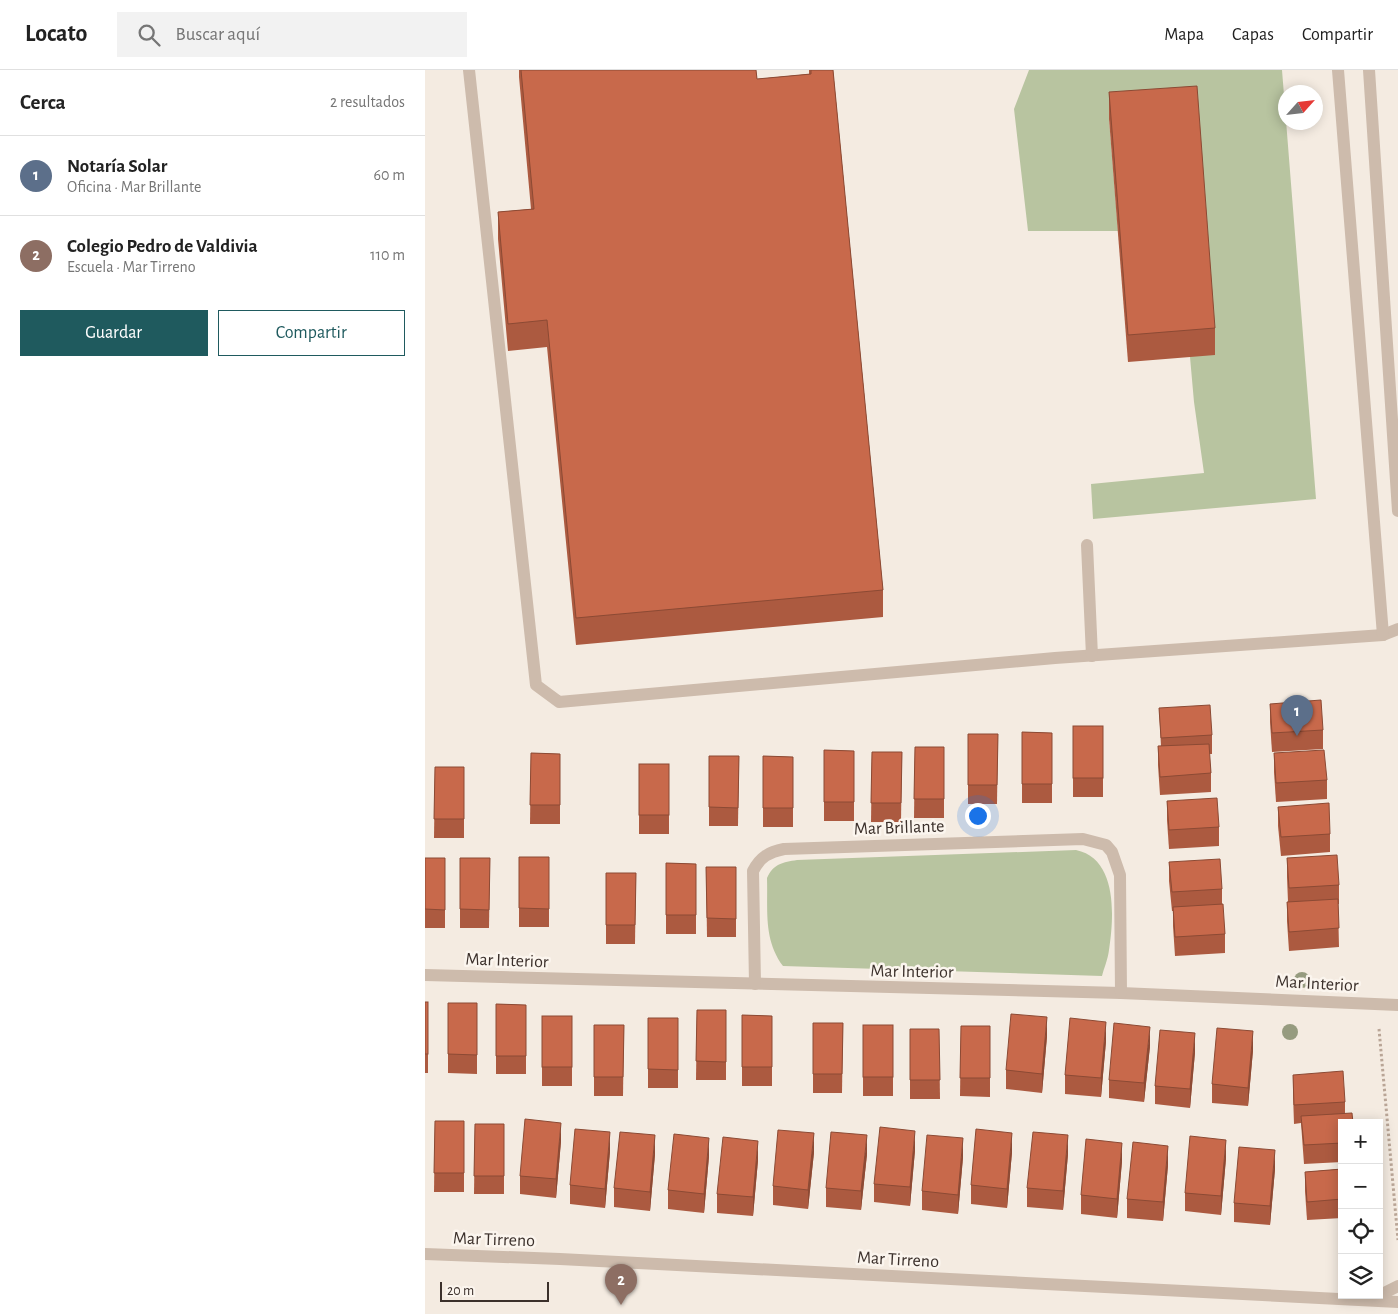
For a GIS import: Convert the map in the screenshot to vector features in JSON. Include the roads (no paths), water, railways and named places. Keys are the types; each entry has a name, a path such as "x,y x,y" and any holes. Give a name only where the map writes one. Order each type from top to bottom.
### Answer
{"street":[{"path":"469,70 536,685 559,702 1092,656 1383,635 1398,629"},
{"path":"1338,70 1383,635"},
{"path":"1369,70 1398,510"},
{"path":"1087,544 1092,656"},
{"name":"Mar Brillante","path":"755,984 752,880 753,871 765,855 784,849 1083,839 1106,845 1112,852 1120,874 1121,993"},
{"name":"Mar Interior","path":"425,975 1121,993 1398,1005"},
{"name":"Mar Tirreno","path":"425,1254 560,1259 1398,1302"},
{"name":"Mar Tirreno","path":"1370,1300 1398,1286"}],"place":[{"name":"Notaría Solar","path":"1297,736"},
{"name":"Colegio Pedro de Valdivia","path":"621,1305"}]}
